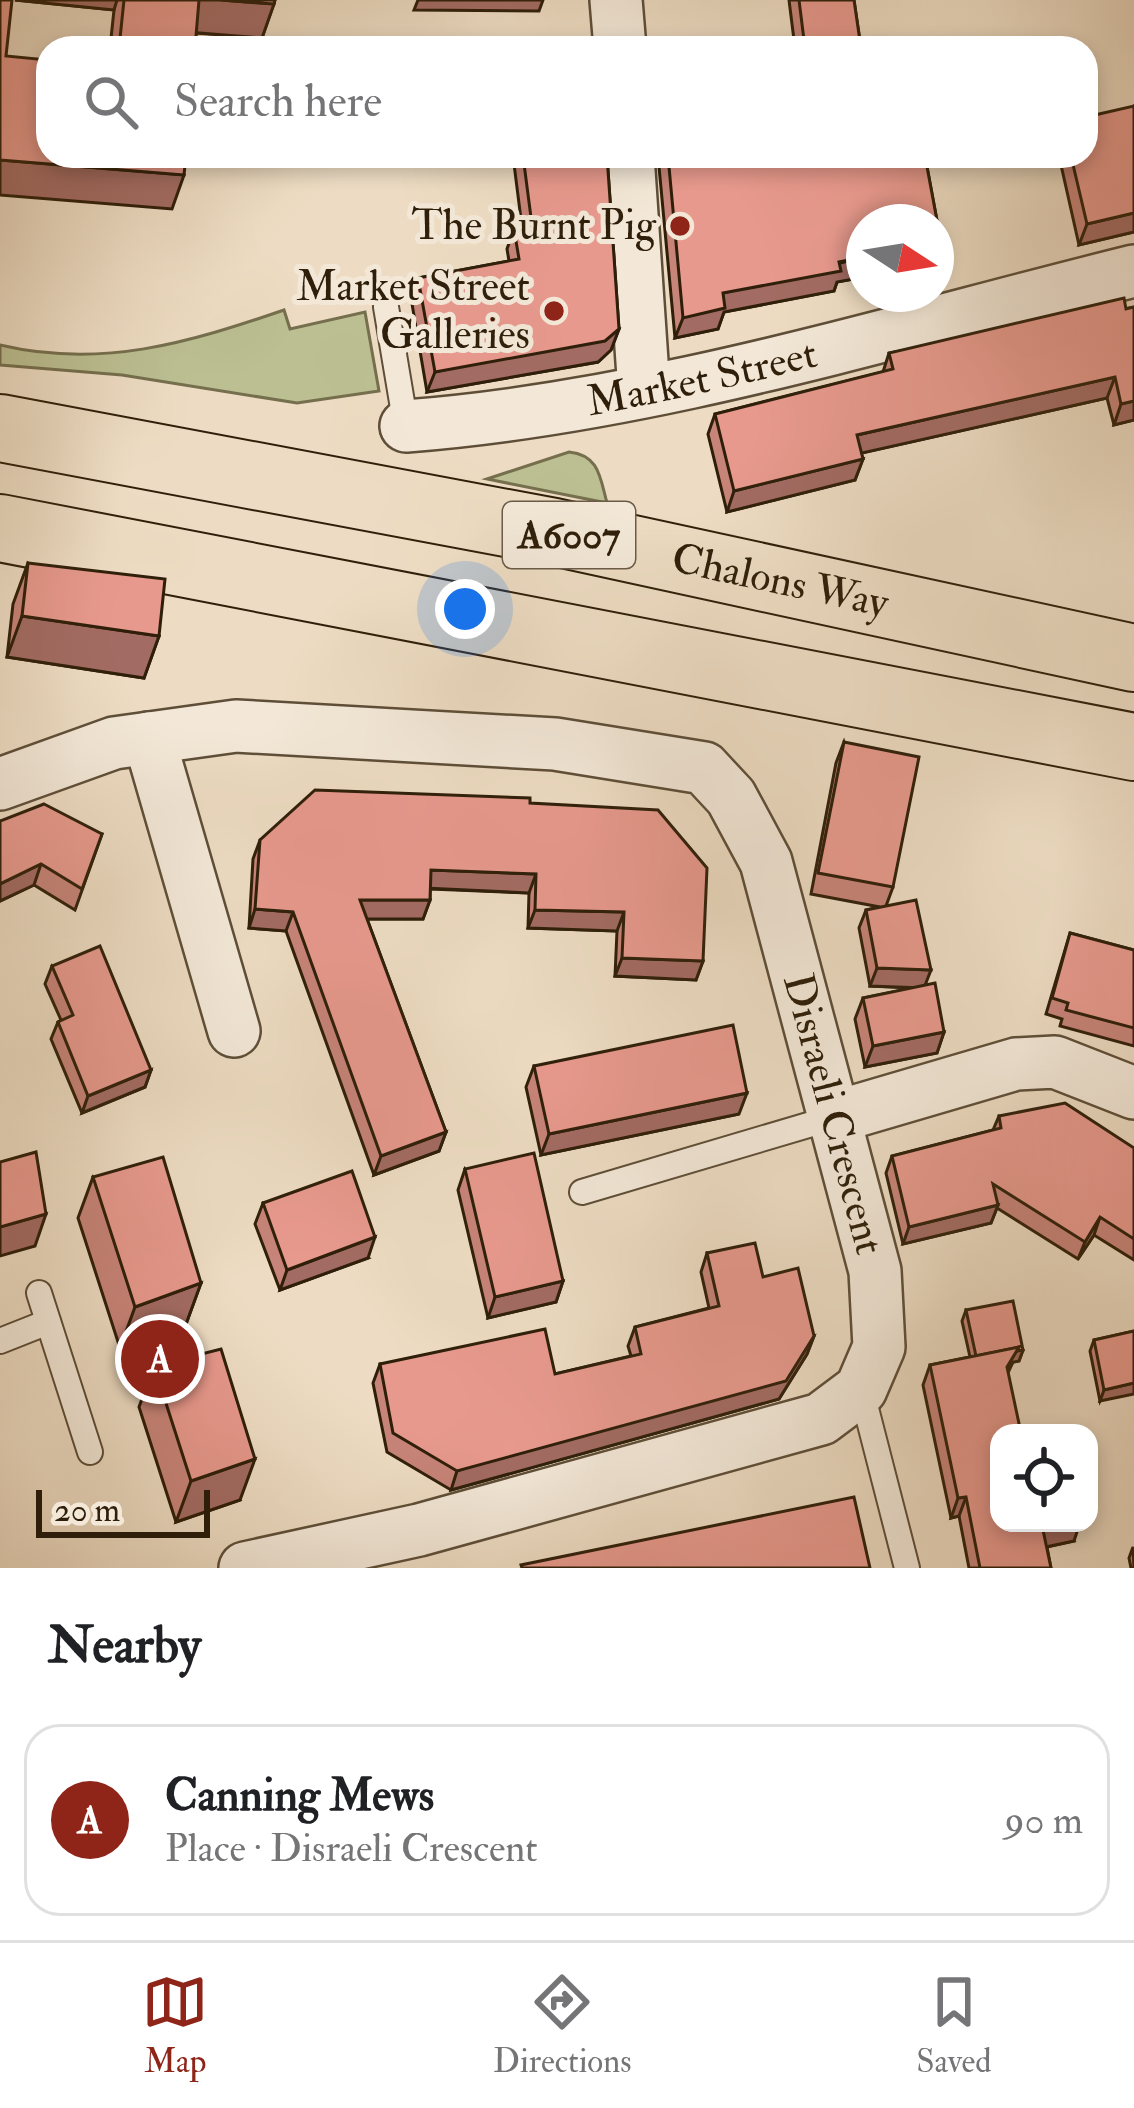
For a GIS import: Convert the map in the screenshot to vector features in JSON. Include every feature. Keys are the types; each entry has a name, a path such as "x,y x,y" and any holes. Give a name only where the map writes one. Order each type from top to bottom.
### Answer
{"main road":[{"name":"Chalons Way","path":"0,428 554,532 1134,658"},
{"name":"A6007","path":"0,528 1134,747"}],"street":[{"path":"616,0 619,36"},
{"path":"628,168 636,406"},
{"name":"Market Street","path":"406,427 636,406 1134,271"},
{"name":"Disraeli Crescent","path":"0,784 114,743 258,727 555,744 704,768 731,797 766,862 875,1271 879,1347 861,1389"},
{"path":"148,738 234,1030"},
{"path":"832,1118 1016,1064 1055,1062 1134,1093"},
{"path":"245,1568 419,1531 820,1419 861,1389"}],"lane":[{"path":"386,307 406,427"},
{"path":"582,1192 832,1118"},
{"path":"38,1292 90,1452"},
{"path":"0,1341 48,1322"},
{"path":"861,1389 907,1568"}],"green space":[{"path":"284,310 290,329 365,312 379,391 297,403 122,375 0,365 0,345 73,354 144,349"},
{"path":"569,452 592,463 607,503 487,479"}],"building":[{"path":"0,0 12,0 6,56 36,59 36,163 0,160"},
{"path":"124,0 199,0 196,36 120,36"},
{"path":"221,0 275,0 274,4"},
{"path":"799,0 854,0 859,36 804,36"},
{"path":"1134,106 1134,213 1087,224 1074,168 1098,168 1098,114"},
{"path":"98,168 185,168 184,175"},
{"path":"525,168 608,168 619,329 605,341 435,372 418,278 519,259 514,229 532,225"},
{"path":"669,168 927,168 934,204 846,204 846,261 839,262 841,271 723,293 725,308 683,318"},
{"path":"1124,298 1126,309 1134,307 1134,401 1121,404 1115,377 857,435 863,459 734,491 715,414 893,369 889,353"},
{"path":"28,563 165,579 159,636 22,616"},
{"path":"844,742 919,757 893,887 818,873"},
{"path":"315,790 530,798 530,803 658,810 707,868 703,961 622,958 624,912 535,910 536,874 431,870 430,900 360,900 446,1132 381,1156 293,912 255,909 260,840"},
{"path":"44,804 102,834 82,889 41,864 0,884 0,821"},
{"path":"916,900 931,970 877,968 866,910"},
{"path":"1070,933 1134,950 1134,1028 1066,1010 1068,1003 1052,998"},
{"path":"100,946 151,1070 88,1096 58,1022 73,1015 52,966"},
{"path":"935,983 944,1032 873,1046 863,998"},
{"path":"733,1025 747,1093 549,1134 534,1066"},
{"path":"1065,1103 1134,1148 1134,1239 1100,1217 1085,1242 993,1184 998,1205 909,1227 892,1156 1001,1128 999,1116"},
{"path":"36,1152 46,1214 0,1227 0,1162"},
{"path":"534,1153 563,1281 495,1297 465,1169"},
{"path":"163,1157 201,1283 135,1307 93,1177"},
{"path":"352,1171 375,1237 287,1270 263,1203"},
{"path":"755,1243 763,1277 798,1268 814,1336 786,1381 457,1471 393,1433 380,1364 545,1329 555,1374 641,1354 635,1327 719,1306 707,1253"},
{"path":"1013,1301 1023,1350 976,1356 966,1310"},
{"path":"1134,1331 1134,1383 1104,1390 1094,1340"},
{"path":"1019,1347 1007,1367 1019,1424 990,1424 990,1532 1043,1532 1051,1568 980,1568 966,1497 958,1498 930,1365"},
{"path":"221,1349 255,1459 191,1481 154,1366"},
{"path":"854,1497 870,1568 521,1565"}],"place":[{"name":"The Burnt Pig","path":"680,226"},
{"name":"Market Street Galleries","path":"554,311"},
{"name":"Canning Mews","path":"160,1359"}]}
